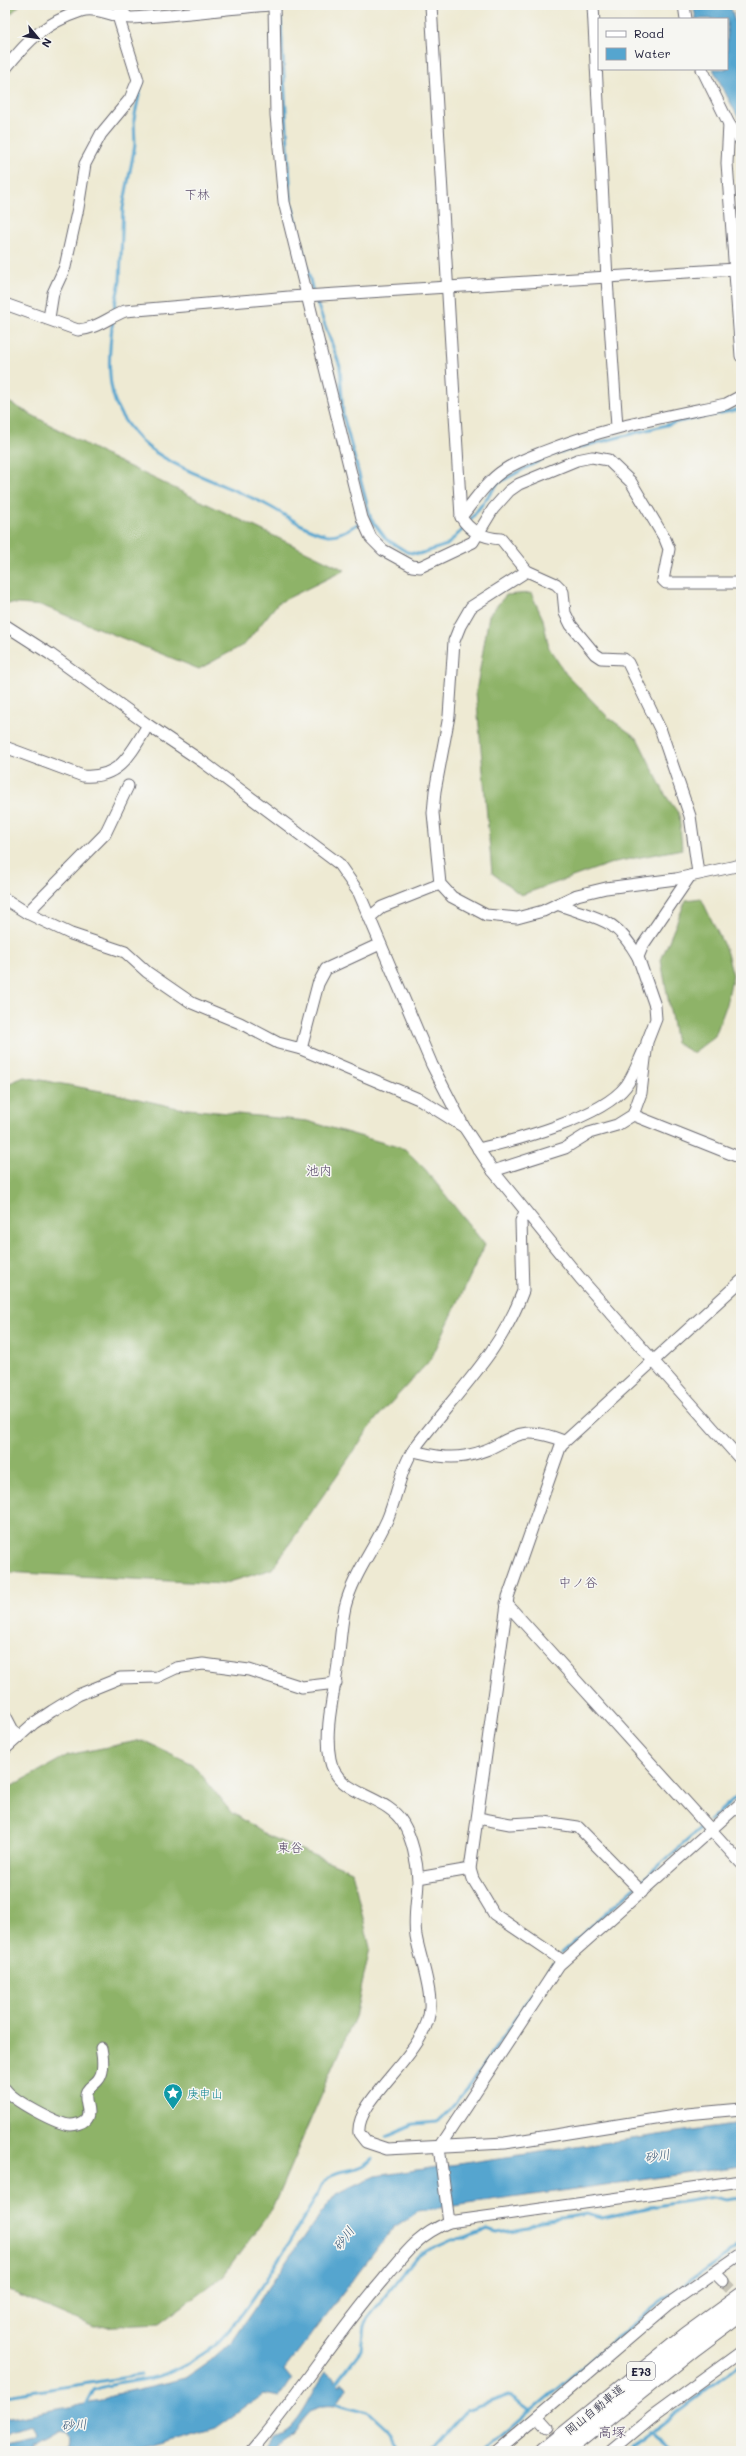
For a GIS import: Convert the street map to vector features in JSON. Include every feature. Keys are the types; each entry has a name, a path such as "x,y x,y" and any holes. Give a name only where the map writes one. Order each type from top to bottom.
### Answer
{"highway":[{"name":"岡山自動車道","path":"544,2451 661,2356 741,2296"},
{"name":"岡山自動車道","path":"566,2451 682,2357 741,2313"}],"street":[{"path":"5,69 24,44 38,32 74,14 90,10 121,13 270,5"},
{"path":"274,5 276,115 284,202 312,295 364,522 371,538 383,550 412,566 420,567 473,542 469,525 449,288 432,5"},
{"path":"593,5 607,279 617,427"},
{"path":"684,5 686,18"},
{"path":"739,5 741,12"},
{"path":"49,318 53,293 65,267 78,208 85,164 101,134 130,99 138,80 121,13"},
{"path":"702,70 729,124 741,140"},
{"path":"729,124 727,163 736,270 741,356"},
{"path":"5,304 49,318 78,330 96,326 114,315 125,311 312,295 607,279 736,270"},
{"path":"469,525 485,488 504,470 567,442 617,427 726,404 741,396"},
{"path":"469,525 493,509 519,484 577,460 592,457 608,460 631,482 665,539 669,549 663,580 666,583 741,583"},
{"path":"469,525 484,538 501,539 527,571 556,584 561,589 563,592 565,612 571,624 595,654 601,658 624,659 628,663 661,731 690,816 694,874 643,945 638,957"},
{"path":"527,571 471,607 454,640 449,716 435,791 433,813 440,884 452,897 471,908 486,915 502,918 530,916 577,895 606,888 676,879 741,865"},
{"path":"7,628 50,654 148,725 203,762 338,863 359,893 432,1065 464,1127 478,1149 525,1212 741,1460"},
{"path":"5,747 83,776 97,777 118,768 148,725"},
{"path":"27,913 105,834 128,786"},
{"path":"370,917 382,907 440,884"},
{"path":"5,899 27,913 79,937 125,952 147,972 192,1004 240,1023 278,1043 301,1049 421,1100 453,1122 464,1127"},
{"path":"478,1149 552,1128 615,1096 626,1086 656,1019 655,1006 638,957 627,937 617,928 604,920 557,904"},
{"path":"301,1049 318,984 326,969 380,944"},
{"path":"493,1171 565,1148 589,1133 617,1124 633,1115 642,1093 647,1042"},
{"path":"633,1115 741,1158"},
{"path":"525,1212 521,1221 523,1291 519,1302 498,1345 413,1451 387,1519 356,1578 345,1606 330,1724 329,1757 331,1766 341,1783 383,1805 402,1821 410,1837 418,1878 415,1925 428,1984 431,2014 421,2037 361,2116 358,2128 361,2139 380,2148 440,2150 505,2143 687,2114 741,2109"},
{"path":"563,1961 494,1914 473,1879 470,1869 506,1603 564,1441 741,1281"},
{"path":"413,1451 432,1456 465,1456 488,1449 518,1433 531,1431 548,1434 564,1441"},
{"path":"506,1603 741,1863"},
{"path":"5,1750 17,1738 58,1707 78,1695 108,1681 129,1676 157,1677 169,1670 184,1666 203,1664 235,1667 302,1687 336,1683"},
{"path":"5,1715 17,1738"},
{"path":"449,2219 440,2150 563,1961 638,1888 741,1803"},
{"path":"478,1818 510,1824 544,1822 578,1827 638,1888"},
{"path":"418,1878 470,1869"},
{"path":"5,2089 9,2095 63,2124 79,2124 85,2120 89,2113 86,2095 88,2090 98,2081 102,2071 103,2060 101,2048"},
{"path":"251,2451 272,2427 360,2307 416,2241 429,2230 449,2219 741,2181"},
{"path":"498,2451 668,2305 741,2254"},
{"path":"715,2273 723,2282"},
{"path":"611,2451 652,2417 741,2352"},
{"path":"539,2417 548,2427"}],"green space":[{"path":"5,5 20,5 5,20"},
{"path":"5,400 105,455 345,570 278,603 245,644 199,669 43,606 5,603"},
{"path":"531,593 543,619 549,648 566,674 609,718 637,738 666,796 679,814 682,849 615,862 521,895 492,873 476,692 489,615 506,595"},
{"path":"701,898 726,950 733,975 725,1009 715,1036 693,1053 676,1043 661,960 686,900"},
{"path":"24,1077 112,1093 178,1108 307,1121 405,1149 425,1169 485,1245 431,1359 376,1419 272,1569 223,1584 5,1572 5,1085"},
{"path":"142,1740 193,1764 230,1811 268,1836 352,1871 370,1948 355,2017 272,2209 223,2276 159,2324 94,2327 5,2289 5,1790 68,1755"}],"water":[{"path":"693,5 730,5 741,42 741,123 714,70 728,70 728,18 696,18"},
{"name":"砂川","path":"741,2123 741,2166 418,2211 393,2228 284,2370 292,2380 281,2397 263,2394 215,2429 145,2449 131,2451 5,2451 5,2444 34,2438 37,2435 33,2426 9,2432 5,2435 5,2419 101,2401 112,2395 186,2378 210,2361 232,2341 313,2223 336,2194 375,2176","holes":["59,2430 67,2432 69,2438 68,2445 64,2447 43,2449 34,2448 32,2445"]},
{"path":"326,2372 335,2379 334,2382 339,2385 341,2382 347,2386 335,2406 319,2407 313,2410 291,2435 279,2444 273,2451 266,2451 275,2436 284,2432 298,2418"}],"waterway":[{"path":"280,5 291,200 313,292"},
{"path":"113,314 120,281 123,208 135,145 134,119 142,82"},
{"path":"315,298 340,366 343,415 371,519 386,539 407,552 419,554 447,545 465,527"},
{"path":"113,319 110,343 110,380 112,392 121,415 133,432 148,447 176,464 265,504 304,526 320,533 328,535 337,534 362,522"},
{"path":"468,523 498,483 550,455 678,422 741,409"},
{"path":"709,1821 741,1792"},
{"path":"561,1953 700,1829"},
{"path":"386,2136 414,2124 437,2122 442,2119 469,2087 553,1963"},
{"path":"85,2407 94,2390 164,2374 193,2360 219,2341 233,2326 259,2290 324,2183 336,2173 358,2168 373,2158"},
{"path":"334,2385 361,2350 364,2325 368,2318 416,2257 423,2252 452,2239 466,2238 487,2230 497,2233 527,2228 542,2221 586,2214 602,2218 650,2207 713,2197 725,2200 741,2198"},
{"path":"431,2451 467,2410 509,2395 531,2411 650,2310 741,2244"},
{"path":"627,2451 741,2364"},
{"path":"5,2396 141,2375"},
{"path":"334,2403 368,2412 392,2434 403,2451"},
{"path":"485,2451 531,2411"},
{"path":"649,2433 671,2451"}],"tunnel":[{"path":"723,2281 741,2299"}],"place":[{"name":"庚申山","path":"173,2110"}],"district":[{"name":"下林","path":"197,193"},
{"name":"池内","path":"319,1169"},
{"name":"中ノ谷","path":"578,1581"},
{"name":"東谷","path":"290,1846"},
{"name":"高塚","path":"612,2431"}]}
